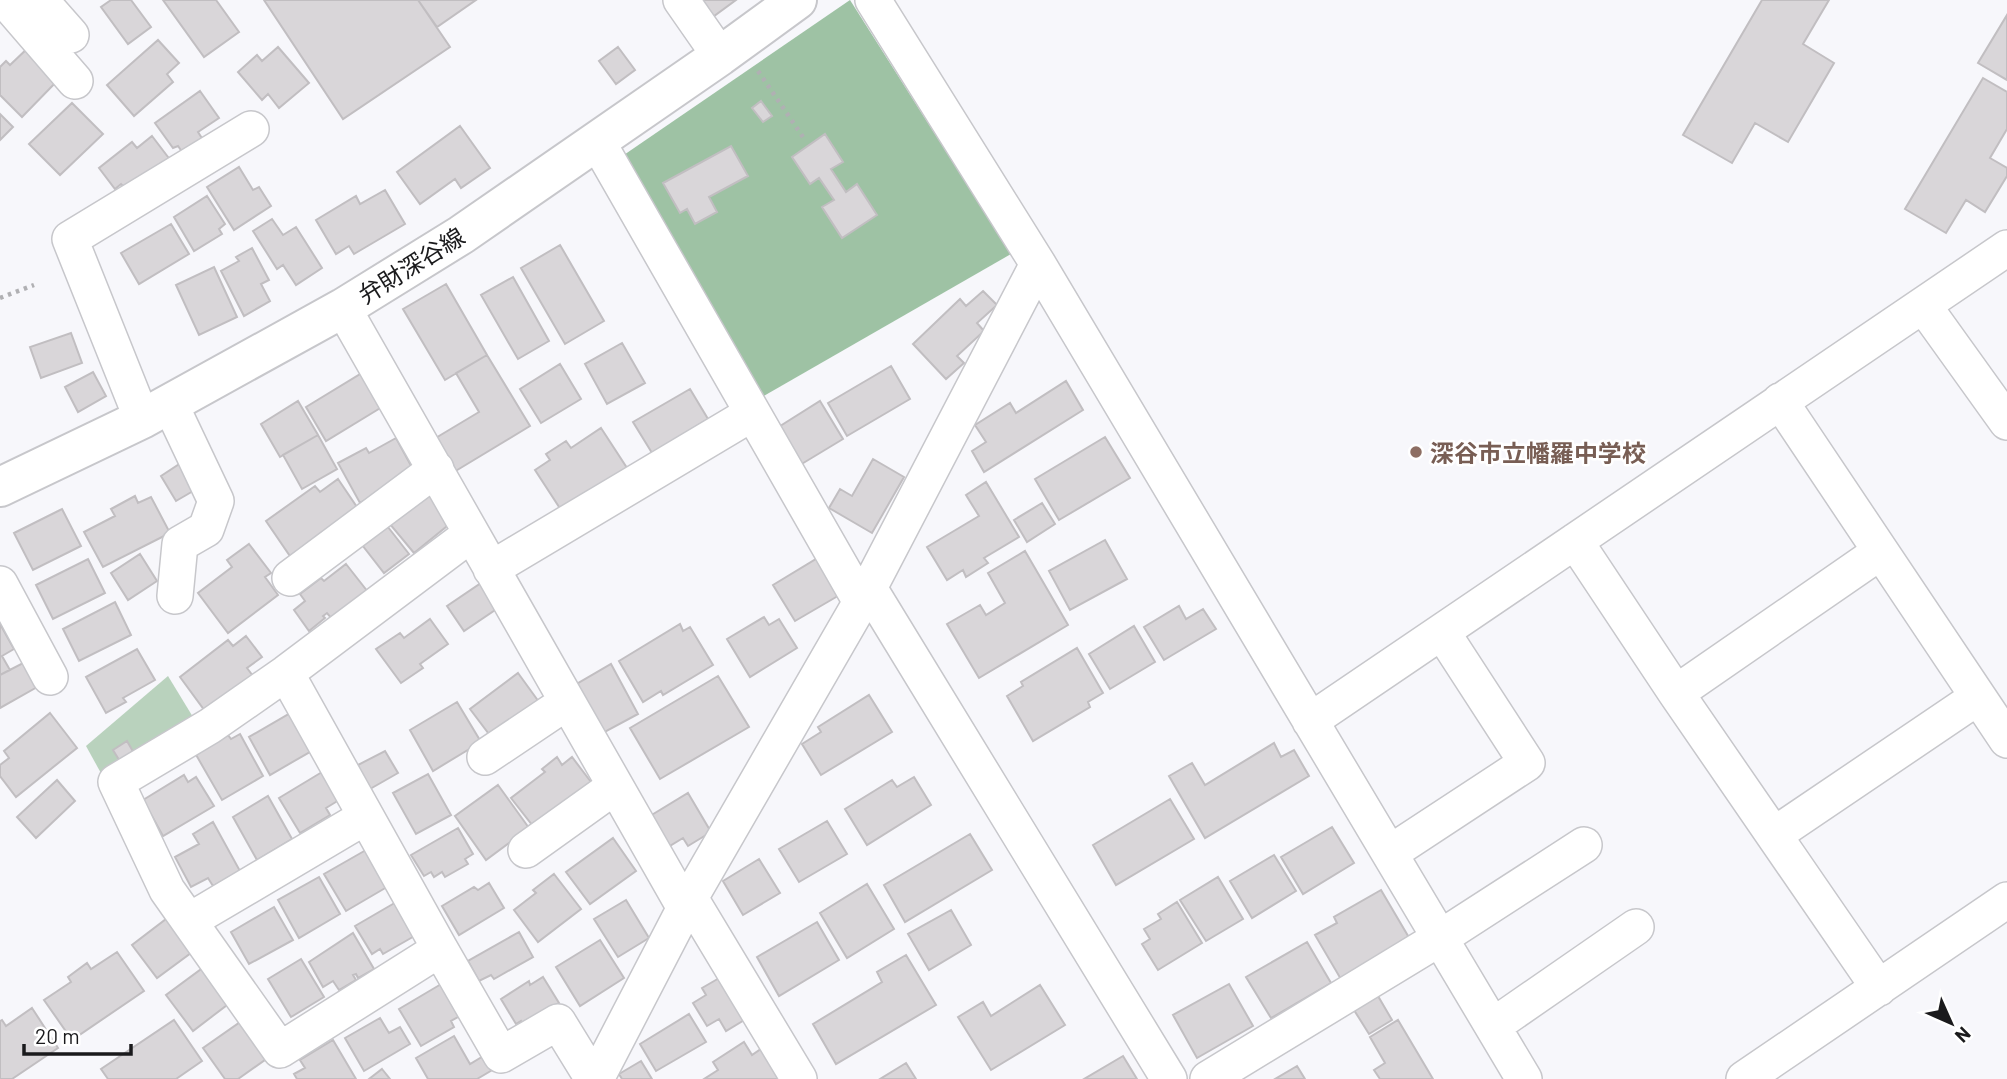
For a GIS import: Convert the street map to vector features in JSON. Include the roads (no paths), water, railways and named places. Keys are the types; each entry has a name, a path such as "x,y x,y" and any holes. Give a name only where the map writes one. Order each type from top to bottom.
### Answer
{"main road":[{"name":"弁財深谷線","path":"0,488 156,412 343,308 461,235 597,141 736,59 797,0"}],"street":[{"path":"40,0 71,35"},
{"path":"681,0 736,59"},
{"path":"873,0 1038,264 1524,1079"},
{"path":"2,2 75,81"},
{"path":"175,596 180,544 206,529 216,501 156,412 71,239 251,129"},
{"path":"597,141 751,414 1169,1079"},
{"path":"1310,721 2007,248"},
{"path":"286,673 501,1055 558,1022 595,1079 687,903 865,595 1038,264"},
{"path":"1923,305 2007,422"},
{"path":"343,308 614,787 799,1079"},
{"path":"1780,401 2007,740"},
{"path":"491,569 751,414"},
{"path":"290,578 436,469"},
{"path":"440,948 280,1050 167,890 116,782 210,726 286,673 471,534"},
{"path":"1575,541 1675,693 1879,988"},
{"path":"1675,693 1880,552"},
{"path":"0,584 50,677"},
{"path":"1390,853 1527,763 1442,632"},
{"path":"1774,835 1978,697"},
{"path":"485,757 567,702"},
{"path":"527,849 614,787"},
{"path":"189,921 365,817"},
{"path":"1208,1079 1440,938 1584,845"},
{"path":"1744,1079 2007,900"},
{"path":"1493,1026 1636,927"}],"place":[{"name":"深谷市立幡羅中学校","path":"1416,452"}]}
